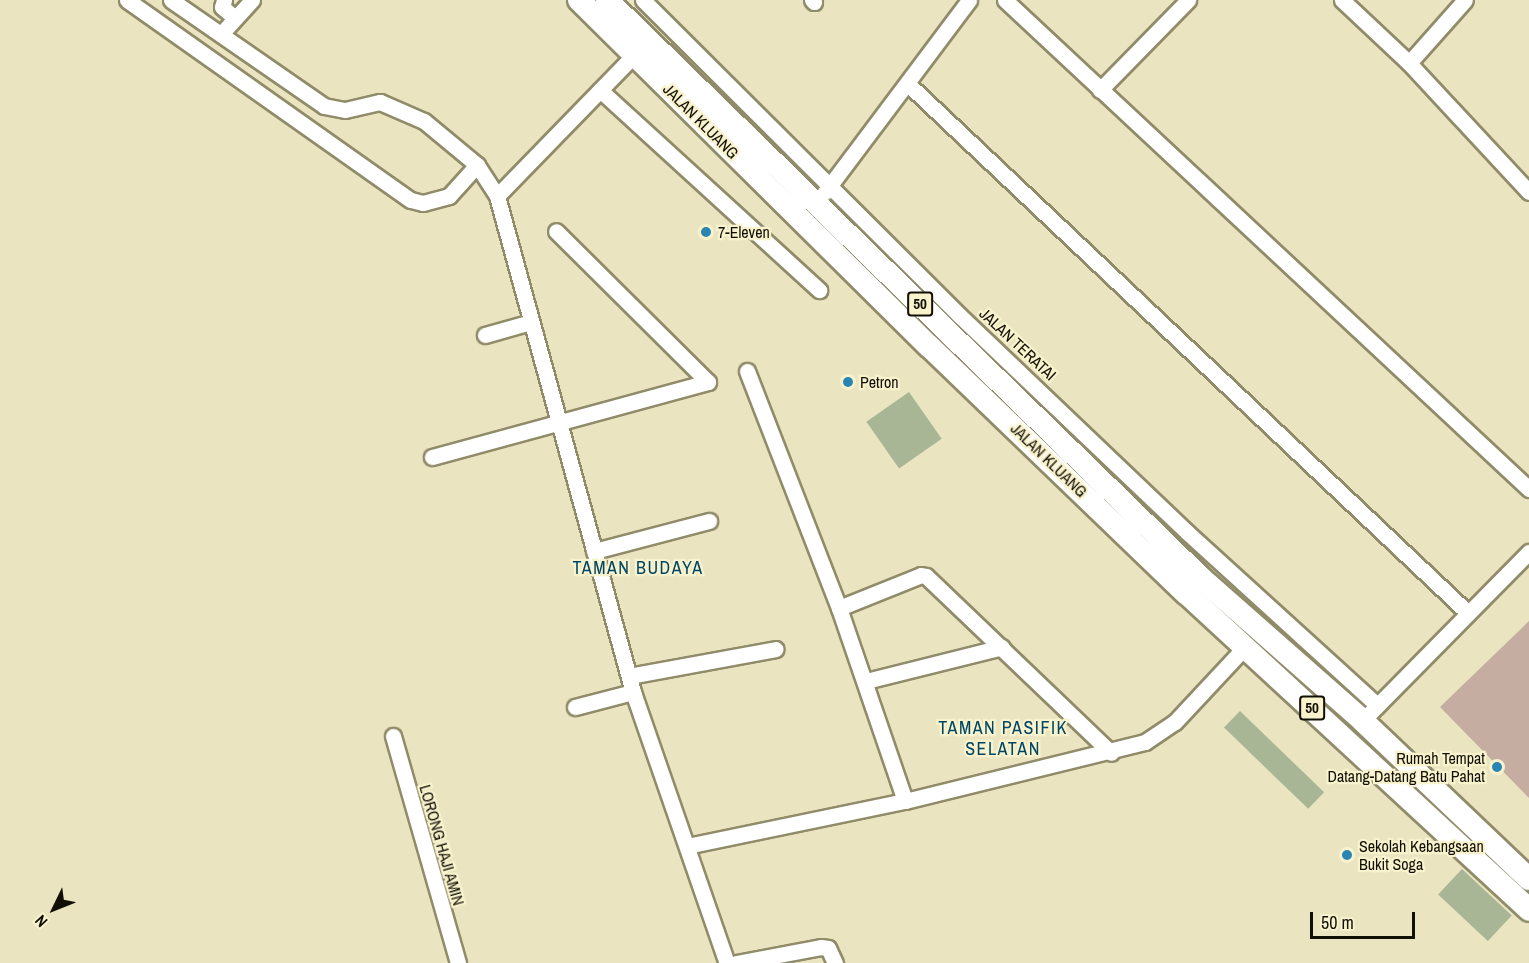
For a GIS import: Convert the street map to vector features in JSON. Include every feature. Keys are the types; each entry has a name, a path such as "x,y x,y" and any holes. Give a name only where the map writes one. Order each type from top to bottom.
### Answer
{"highway":[{"name":"JALAN KLUANG","path":"579,0 929,346 1244,648 1529,910"},
{"name":"JALAN KLUANG","path":"620,5 815,203 1038,399 1201,578 1370,713 1529,879"},
{"path":"1370,713 1362,743 1379,770"}],"street":[{"path":"128,0 411,200 423,203 449,196 477,165"},
{"path":"171,0 324,106 345,110 380,102 424,121 477,165 497,196 633,692 727,963"},
{"path":"224,0 222,7 235,18"},
{"path":"221,34 252,0"},
{"name":"JALAN TERATAI","path":"643,0 830,186 1038,399"},
{"path":"815,203 908,84 969,0"},
{"path":"1005,0 1529,489"},
{"path":"1100,90 1188,0"},
{"path":"1342,0 1409,63 1529,192"},
{"path":"1409,63 1465,0"},
{"path":"497,196 635,54"},
{"path":"908,84 1467,612"},
{"path":"600,90 819,290"},
{"path":"432,457 708,382 556,231"},
{"path":"484,335 531,322"},
{"path":"747,371 866,681 905,801"},
{"path":"594,551 709,522"},
{"path":"1370,713 1467,612 1529,552"},
{"path":"839,608 921,575 1002,647 1111,753"},
{"path":"866,681 1002,647"},
{"path":"687,846 905,801 1111,753 1145,742 1175,722 1244,648"},
{"path":"629,676 776,649"},
{"path":"575,708 633,692"},
{"name":"LORONG HAJI AMIN","path":"393,736 458,963"},
{"path":"736,963 821,947 828,948 835,963"}],"shaded area":[{"path":"1529,621 1529,798 1440,707"}],"building":[{"path":"909,392 942,439 899,469 866,422"},
{"path":"1240,711 1324,792 1308,809 1224,728"},
{"path":"1462,869 1512,915 1488,941 1438,895"}],"place":[{"name":"7-Eleven","path":"706,232"},
{"name":"Petron","path":"848,382"},
{"name":"Rumah Tempat Datang-Datang Batu Pahat","path":"1497,767"},
{"name":"Sekolah Kebangsaan Bukit Soga","path":"1347,855"}],"district":[{"name":"TAMAN BUDAYA","path":"638,568"},
{"name":"TAMAN PASIFIK SELATAN","path":"1003,739"}]}
